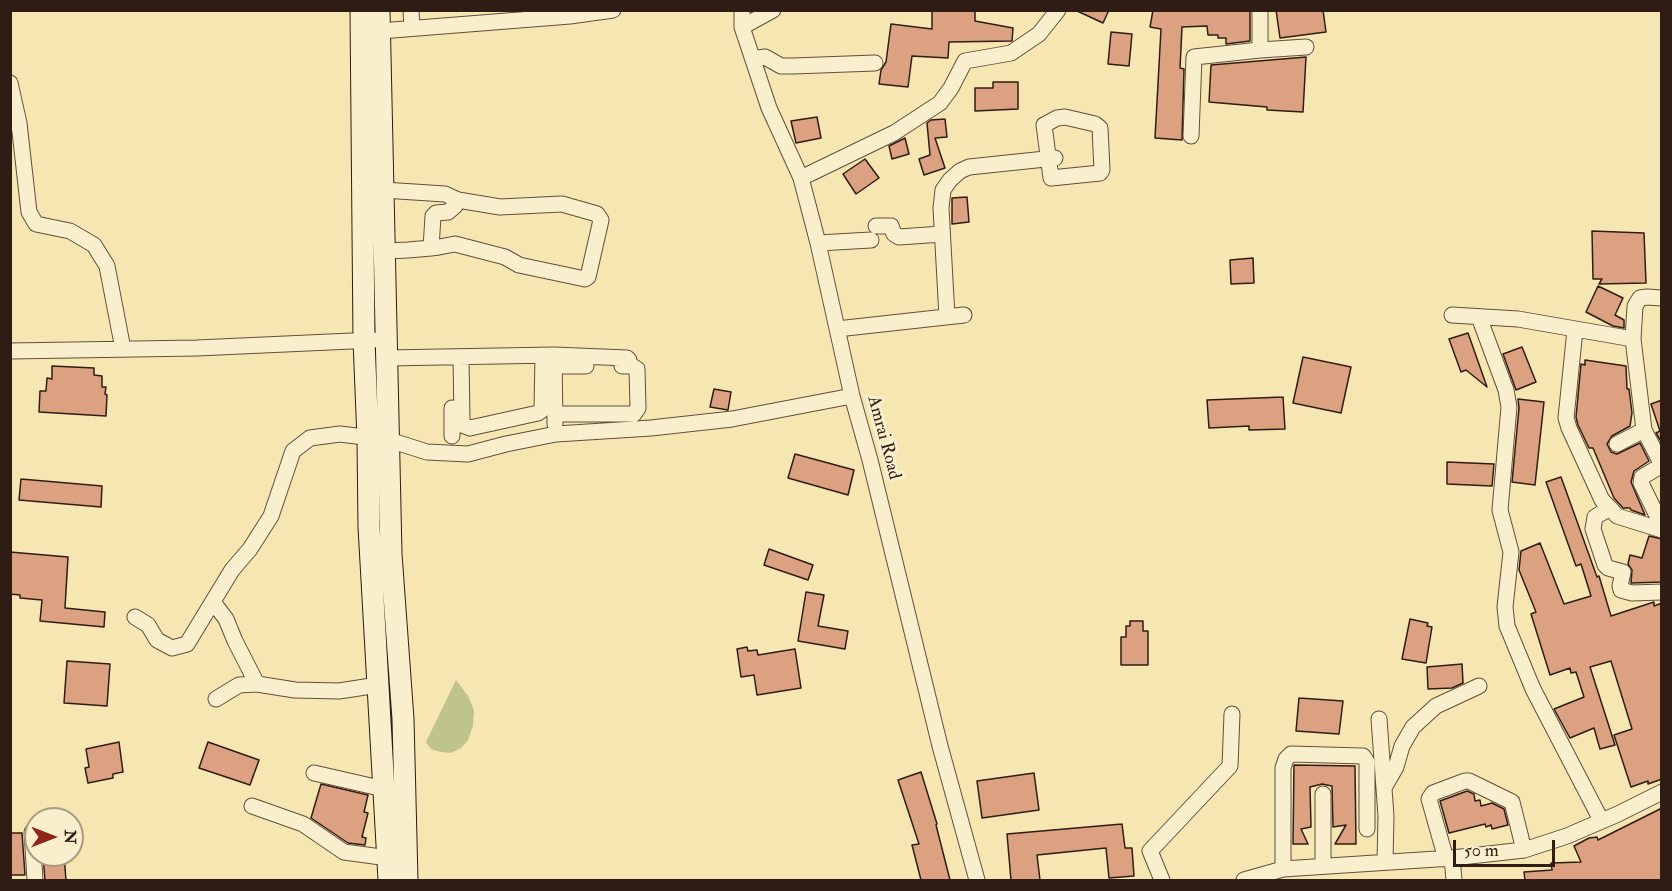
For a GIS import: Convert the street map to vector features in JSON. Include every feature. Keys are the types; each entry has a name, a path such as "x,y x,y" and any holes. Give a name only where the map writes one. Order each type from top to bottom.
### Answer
{"street":[{"path":"361,10 363,341 378,439"},
{"path":"411,10 412,28"},
{"path":"401,866 384,789 378,685 380,527 378,439 386,349 380,21 412,28 613,10"},
{"path":"730,10 742,27 773,10"},
{"name":"Amrai Road","path":"742,10 742,27 769,108 801,178 852,396 977,880"},
{"path":"801,178 894,133 940,103 965,61 1011,53 1039,34 1058,10"},
{"path":"1260,10 1260,50"},
{"path":"1191,136 1194,57 1306,47"},
{"path":"753,59 765,57 781,66 875,63"},
{"path":"10,83 29,212 36,224 70,231 94,245 106,266 123,349"},
{"path":"1065,117 1095,124 1100,128 1102,170 1100,173 1053,179 1050,175 1051,158 1044,128 1046,123 1065,117"},
{"path":"947,317 941,208 943,190 960,171 969,167 1051,158"},
{"path":"383,190 445,194 458,200 507,207 562,204 597,214 601,220 588,277 582,279 519,265 505,257 455,244 384,251"},
{"path":"431,248 434,216 436,213 448,212 458,200"},
{"path":"818,243 873,233 891,226 894,234 899,237 942,234"},
{"path":"1662,298 1640,298 1635,306 1633,339 1644,430 1660,463 1659,467 1642,477 1641,483 1662,526"},
{"path":"837,329 964,315"},
{"path":"1452,315 1518,319 1633,339"},
{"path":"1479,317 1506,390 1509,407 1500,510 1511,552 1505,607 1508,626 1533,689 1601,820"},
{"path":"1575,330 1566,418 1572,436 1602,500 1617,516 1662,530"},
{"path":"10,351 363,341 386,349 456,357 627,358 629,366 637,369 638,408 634,414 555,414"},
{"path":"456,357 462,425 470,428 538,413 542,410 551,358"},
{"path":"452,436 456,357"},
{"path":"551,358 555,434"},
{"path":"135,616 148,625 158,640 172,648 187,644 271,516 293,451 310,438 340,434 378,439 427,452 468,454 555,434 651,428 732,419 852,396"},
{"path":"1617,444 1644,430"},
{"path":"1610,508 1596,517 1593,529 1605,565 1623,572 1620,586 1622,590 1632,593 1662,592"},
{"path":"380,527 403,719 401,866 389,880"},
{"path":"213,602 226,619 257,684"},
{"path":"216,699 239,684 257,684 295,690 339,691 378,685"},
{"path":"1384,786 1396,767 1402,746 1413,726 1436,706 1479,686"},
{"path":"1162,880 1150,851 1230,766 1232,714"},
{"path":"1379,719 1386,816 1384,862"},
{"path":"1283,869 1283,768 1286,759 1291,754 1363,756 1367,762 1367,823 1386,816"},
{"path":"314,773 384,789"},
{"path":"1454,880 1429,799 1433,793 1469,781 1512,802 1524,850"},
{"path":"1244,880 1283,869 1312,871 1384,862 1524,850 1567,836 1662,792"},
{"path":"1312,871 1323,794"},
{"path":"252,806 303,824 344,852 401,866"}],"green space":[{"path":"456,680 468,696 474,710 473,726 468,740 461,748 451,753 441,752 431,749 426,742"}],"building":[{"path":"932,10 975,10 975,21 1013,28 1012,41 949,42 948,58 912,56 908,87 879,84 881,70 886,62 891,24 932,29"},
{"path":"1075,10 1109,10 1103,23"},
{"path":"1153,10 1250,10 1250,41 1226,44 1226,38 1208,35 1207,26 1182,27 1180,68 1184,69 1182,140 1155,138 1161,29 1150,27"},
{"path":"1276,10 1323,10 1326,32 1280,38"},
{"path":"1111,32 1132,34 1129,66 1108,64"},
{"path":"1306,57 1303,112 1267,110 1267,107 1209,102 1211,65"},
{"path":"993,82 1018,82 1018,109 975,111 975,88 993,88"},
{"path":"817,117 821,138 796,143 791,121"},
{"path":"945,119 947,137 935,138 945,168 924,175 919,159 930,155 927,123 931,120"},
{"path":"905,138 909,154 892,159 889,146"},
{"path":"865,159 879,178 856,194 843,174"},
{"path":"967,197 969,222 952,224 952,198"},
{"path":"1592,231 1644,233 1646,283 1599,284 1602,279 1593,279"},
{"path":"1253,258 1254,283 1231,284 1230,260"},
{"path":"1598,286 1623,298 1615,315 1624,320 1624,328 1613,326 1586,312"},
{"path":"1468,333 1487,387 1466,370 1461,372 1449,339"},
{"path":"1522,347 1536,382 1516,390 1503,354"},
{"path":"1303,357 1351,367 1341,413 1293,403"},
{"path":"1585,360 1626,366 1627,389 1629,389 1632,413 1630,426 1612,436 1607,444 1611,452 1617,454 1640,443 1649,461 1634,471 1631,482 1645,515 1630,508 1623,508 1614,498 1593,448 1589,448 1578,425 1576,417 1581,364 1585,365"},
{"path":"52,366 94,368 94,375 102,376 102,387 106,387 106,416 39,412 40,391 46,391 47,378 52,379"},
{"path":"714,389 731,392 728,410 710,407"},
{"path":"1283,397 1285,429 1249,430 1249,426 1209,428 1207,400"},
{"path":"1518,399 1544,402 1535,485 1512,482"},
{"path":"1662,400 1662,443 1656,433 1660,431 1651,404"},
{"path":"795,454 854,470 848,495 788,478"},
{"path":"1447,462 1494,464 1492,486 1447,484"},
{"path":"1561,477 1597,577 1599,576 1611,616 1654,602 1654,606 1662,603 1662,779 1648,784 1648,781 1631,787 1614,735 1632,729 1611,661 1590,667 1615,745 1600,749 1594,728 1570,738 1554,709 1584,697 1576,672 1571,673 1570,668 1550,675 1531,614 1536,612 1519,570 1521,551 1540,543 1564,604 1591,596 1581,564 1576,566 1546,482"},
{"path":"21,479 102,486 101,507 19,500"},
{"path":"1649,536 1662,539 1662,582 1631,583 1632,570 1628,564 1630,555 1642,558"},
{"path":"769,549 813,565 808,580 764,565"},
{"path":"10,552 68,557 65,608 105,612 104,627 40,621 42,600 20,598 20,595 10,594"},
{"path":"806,592 824,595 818,626 848,631 845,649 798,641"},
{"path":"1410,619 1428,623 1427,626 1432,627 1426,663 1402,659"},
{"path":"1130,621 1143,621 1143,631 1148,631 1148,665 1121,665 1121,637 1126,637 1126,626 1130,626"},
{"path":"747,647 748,651 757,650 758,655 795,649 801,688 757,695 754,675 741,677 737,649"},
{"path":"67,661 110,664 107,706 64,703"},
{"path":"1462,664 1463,683 1452,688 1428,689 1427,667"},
{"path":"1299,698 1343,701 1339,734 1296,731"},
{"path":"119,742 123,772 113,774 113,778 88,783 85,768 89,767 86,749"},
{"path":"208,742 259,760 250,785 199,768"},
{"path":"1294,765 1355,766 1356,844 1335,844 1346,825 1333,827 1332,786 1322,784 1310,787 1311,827 1301,829 1308,844 1293,844"},
{"path":"921,772 937,824 950,880 921,880 912,845 919,844 898,780"},
{"path":"1034,773 1039,810 982,818 977,781"},
{"path":"321,784 368,795 364,812 368,813 362,837 366,838 365,845 348,843 311,818"},
{"path":"1467,791 1474,794 1475,801 1480,800 1481,806 1492,803 1504,809 1508,825 1492,829 1491,825 1486,827 1485,824 1449,833 1440,801"},
{"path":"1662,808 1662,880 1525,880 1524,872 1552,870 1551,863 1581,862 1574,846 1589,838 1597,837 1598,840"},
{"path":"1122,824 1125,848 1132,848 1134,876 1109,878 1106,848 1037,855 1040,880 1011,880 1007,834"},
{"path":"10,833 22,833 25,875 10,875"},
{"path":"44,867 65,867 66,880 45,880"}]}
